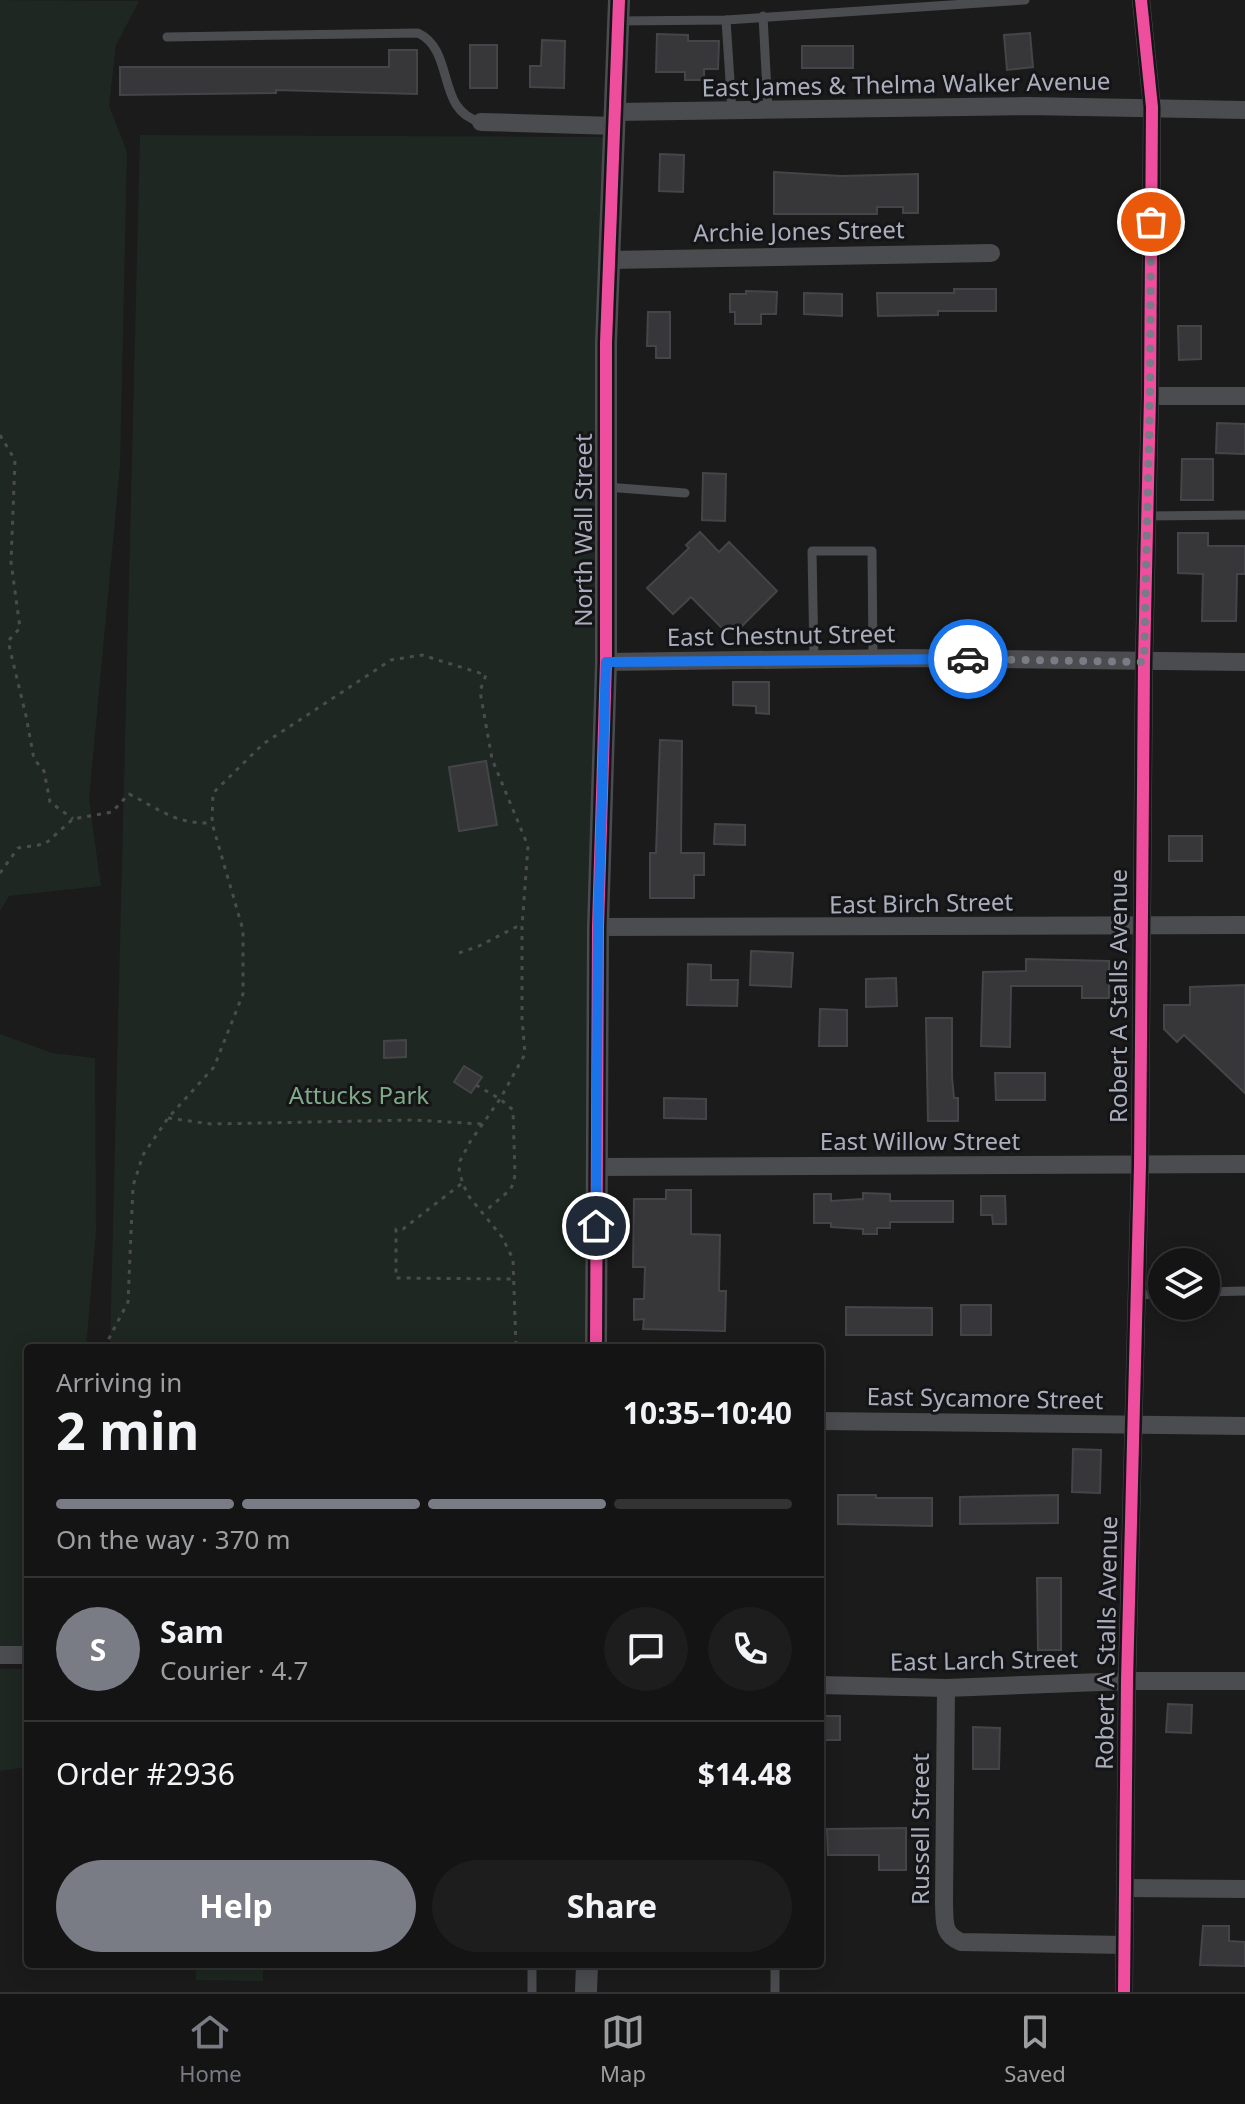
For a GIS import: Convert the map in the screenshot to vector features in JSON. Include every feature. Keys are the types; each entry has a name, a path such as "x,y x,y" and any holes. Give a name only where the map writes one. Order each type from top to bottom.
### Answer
{"street":[{"name":"Robert A Stalls Avenue","path":"1124,1992 1127,1681 1140,1165 1144,662 1150,396 1152,107 1141,0"},
{"name":"North Wall Street","path":"596,1344 598,927 606,662 609,260 619,10"},
{"name":"East James & Thelma Walker Avenue","path":"481,122 615,119 768,110 1027,106 1245,110"},
{"name":"Archie Jones Street","path":"609,260 991,253"},
{"path":"1150,396 1245,396"},
{"name":"East Chestnut Street","path":"606,662 873,658 1245,662"},
{"name":"East Birch Street","path":"598,927 785,929 1245,925"},
{"name":"East Willow Street","path":"596,1167 1245,1164"},
{"name":"East Sycamore Street","path":"824,1421 1245,1426"},
{"path":"0,1655 24,1655"},
{"name":"East Larch Street","path":"824,1685 946,1688 1127,1681 1245,1681"},
{"name":"Russell Street","path":"946,1688 944,1904 945,1930 950,1938 961,1942 1124,1945"},
{"path":"1125,1888 1245,1889"},
{"path":"586,1992 587,1968"}],"lane":[{"path":"619,10 726,20 1025,0"},
{"path":"763,16 768,110"},
{"path":"726,20 732,111"},
{"path":"167,37 418,33 427,37 438,53 461,114 481,122"},
{"path":"606,487 685,493"},
{"path":"1147,516 1245,515"},
{"path":"814,659 812,551 872,551 873,658"},
{"path":"1220,1292 1245,1291"},
{"path":"1137,1295 1148,1295"},
{"path":"532,1968 532,1992"},
{"path":"775,1968 775,1992"}],"path":[{"path":"0,435 15,460 11,562 20,628 8,641 34,759 44,771 50,802 73,819"},
{"path":"106,1344 128,1302 132,1205 143,1155 168,1118 214,1067 243,994 243,930 212,823 213,793 263,744 391,660 422,655 486,675 480,691 492,759 528,846 522,927 525,1054 460,1161 459,1172 461,1184 502,1237 513,1259 516,1344"},
{"path":"0,873 18,848 45,844 73,819 112,812 129,794 153,809 184,822 212,823"},
{"path":"459,953 522,927"},
{"path":"476,1085 500,1099 515,1115 515,1175 510,1190 483,1213"},
{"path":"168,1118 211,1124 414,1120 482,1124"},
{"path":"461,1184 403,1229 396,1229 396,1278 514,1279"}],"green space":[{"path":"0,0 139,1 116,45 109,106 127,152 120,466 89,799 101,886 9,896 0,911"},
{"name":"Attucks Park","path":"140,135 614,137 597,1344 110,1344"},
{"path":"0,1034 52,1053 95,1058 96,1232 86,1344 24,1344 24,1646 0,1646"},
{"path":"0,1669 24,1669 24,1762 21,1768 0,1771"},
{"path":"196,1968 263,1968 263,1981 196,1980"}],"building":[{"path":"1030,33 1033,67 1007,70 1004,35"},
{"path":"657,34 688,35 688,41 719,41 718,69 704,69 704,80 685,80 685,72 656,72"},
{"path":"542,40 565,41 564,88 530,87 530,66 541,66"},
{"path":"470,45 497,45 497,88 470,88"},
{"path":"802,46 853,46 853,68 802,68"},
{"path":"389,50 417,50 417,94 276,90 276,93 120,95 120,67 389,67"},
{"path":"660,154 684,155 683,192 659,191"},
{"path":"774,172 841,176 918,174 918,213 903,213 903,207 877,207 877,214 774,214"},
{"path":"954,289 996,289 996,311 938,311 938,315 878,316 877,293 954,293"},
{"path":"746,291 777,292 776,314 761,314 761,324 735,324 735,312 730,312 730,294 746,294"},
{"path":"804,293 842,294 842,316 804,314"},
{"path":"648,312 670,312 670,358 656,358 656,346 647,346"},
{"path":"1178,326 1201,326 1201,359 1179,360"},
{"path":"1217,423 1245,424 1245,454 1216,453"},
{"path":"1182,459 1213,459 1213,500 1181,500"},
{"path":"703,473 726,474 725,521 702,520"},
{"path":"700,532 719,552 729,542 777,591 736,632 731,627 726,632 691,597 673,614 647,588 689,548 686,545"},
{"path":"1178,533 1208,533 1208,546 1245,546 1245,574 1237,574 1236,621 1202,621 1203,574 1178,573"},
{"path":"733,682 769,682 769,714 756,713 756,706 733,705"},
{"path":"660,740 682,741 681,853 704,853 704,875 694,875 694,898 650,898 650,853 656,853"},
{"path":"486,761 497,825 459,831 449,767"},
{"path":"715,824 745,825 745,845 714,844"},
{"path":"1169,836 1202,836 1202,861 1169,861"},
{"path":"751,951 793,953 791,987 750,985"},
{"path":"1026,959 1109,961 1109,998 1082,998 1082,986 1011,986 1010,1047 981,1046 983,972 1026,971"},
{"path":"688,964 711,965 711,980 738,980 737,1006 687,1005"},
{"path":"896,978 897,1006 866,1007 866,979"},
{"path":"1245,985 1245,1093 1184,1035 1177,1042 1164,1029 1164,1005 1190,1005 1190,987"},
{"path":"820,1009 847,1010 847,1046 819,1046"},
{"path":"926,1018 952,1018 952,1077 954,1098 958,1098 958,1121 928,1121"},
{"path":"406,1040 406,1057 384,1058 384,1041"},
{"path":"464,1066 482,1077 471,1093 454,1082"},
{"path":"995,1073 1045,1073 1045,1100 996,1100"},
{"path":"664,1098 706,1099 706,1119 664,1118"},
{"path":"666,1190 691,1190 691,1234 720,1235 719,1291 726,1291 725,1331 643,1329 644,1319 634,1320 634,1299 644,1299 645,1267 633,1267 634,1199 666,1199"},
{"path":"863,1193 890,1194 890,1201 953,1201 953,1222 890,1222 890,1228 877,1228 877,1234 863,1234 863,1229 831,1227 831,1223 814,1223 814,1194 831,1194 831,1201 863,1199"},
{"path":"981,1196 1005,1196 1006,1224 993,1224 992,1215 981,1215"},
{"path":"961,1305 991,1305 991,1335 961,1335"},
{"path":"846,1307 932,1308 932,1335 846,1335"},
{"path":"1073,1449 1101,1450 1100,1493 1072,1492"},
{"path":"838,1495 932,1498 932,1526 838,1524"},
{"path":"1058,1495 1058,1523 960,1524 960,1497"},
{"path":"1037,1578 1061,1578 1061,1650 1038,1650"},
{"path":"1168,1704 1192,1705 1191,1733 1166,1732"},
{"path":"824,1716 840,1716 840,1740 824,1740"},
{"path":"973,1727 1000,1728 999,1769 973,1769"},
{"path":"906,1828 906,1870 879,1870 879,1855 828,1855 827,1829"},
{"path":"1203,1926 1229,1926 1229,1941 1245,1942 1245,1966 1200,1965"}],"cycle path":[{"path":"596,1344 598,927 606,662 606,343 619,0"},
{"path":"1124,1992 1127,1681 1140,1165 1144,662 1150,396 1152,107 1141,0"}],"way so far":[{"path":"968,659 1144,662 1151,222"}],"route":[{"path":"596,1226 598,927 606,662 968,659"}]}
